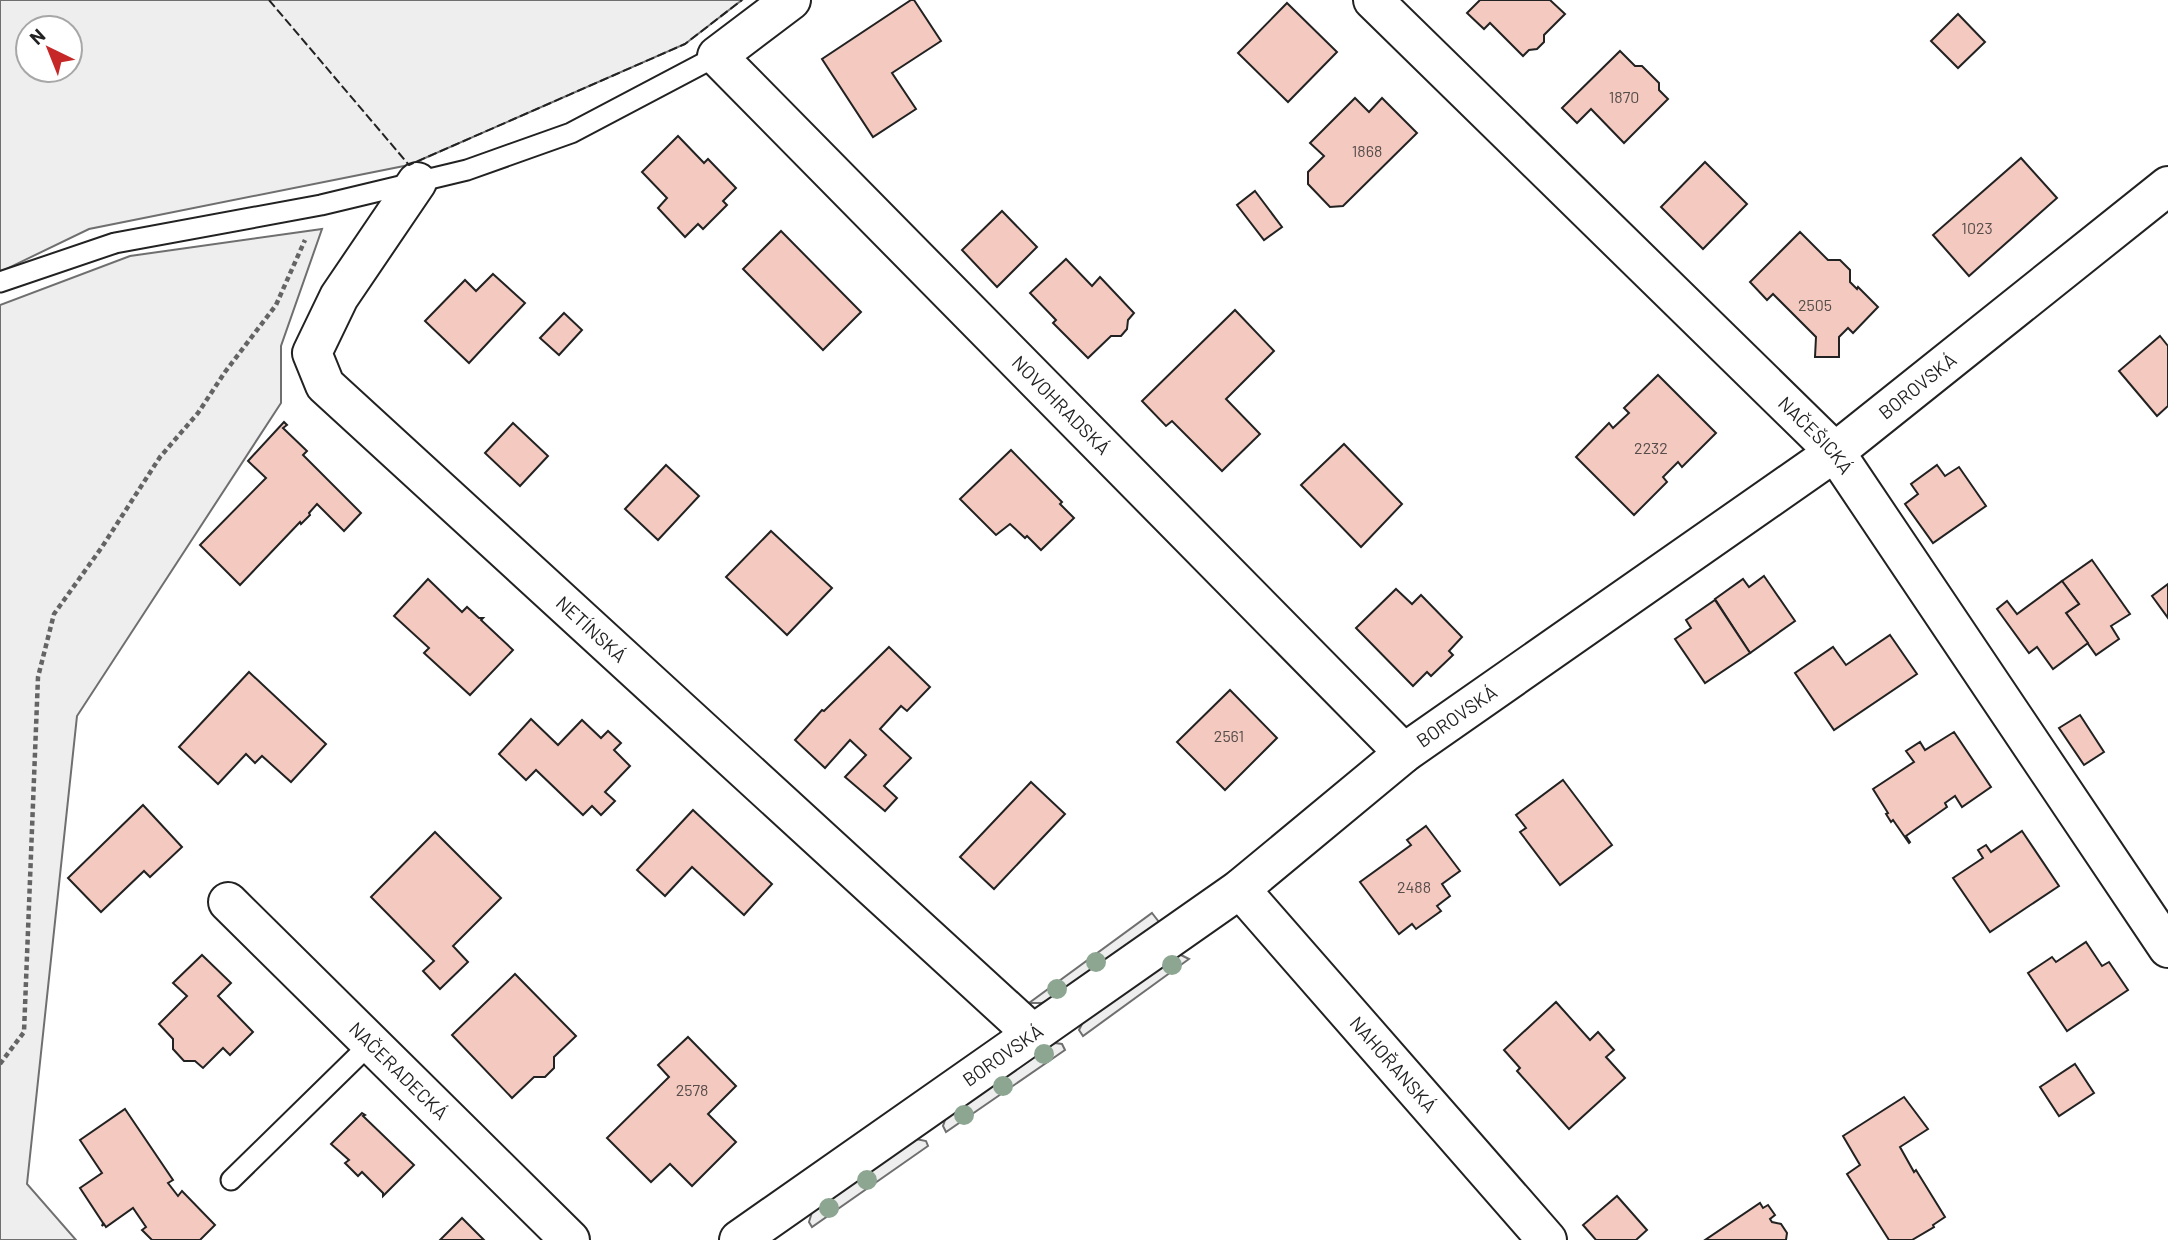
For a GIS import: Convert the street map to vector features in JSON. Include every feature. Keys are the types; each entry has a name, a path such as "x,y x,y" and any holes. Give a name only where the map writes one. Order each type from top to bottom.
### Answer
{"street":[{"path":"717,56 791,0"},
{"name":"NAČEŠICKÁ","path":"1373,0 1835,452 2168,948"},
{"name":"NOVOHRADSKÁ","path":"717,56 1404,753"},
{"name":"NETÍNSKÁ","path":"417,182 339,297 312,353 326,385 1032,1033"},
{"name":"BOROVSKÁ","path":"739,1240 1240,889 1404,753 1835,452 2168,186"},
{"name":"NAHOŘANSKÁ","path":"1240,889 1547,1240"},
{"name":"NAČERADECKÁ","path":"228,902 570,1240"}],"lane":[{"path":"0,282 115,243 321,205 467,170 571,133 717,56"},
{"path":"231,1180 371,1043"}],"path":[{"path":"0,1064 24,1032 38,677 54,614 102,547 160,457 198,414 225,372 276,305 321,205"}],"shaded area":[{"path":"0,0 742,0 685,44 409,165 89,229 0,272"},
{"path":"322,229 281,346 281,403 77,716 27,1184 76,1240 0,1240 0,305 130,256"},
{"path":"1152,913 1159,922 1058,996 1042,1003 1029,1003"},
{"path":"1179,954 1189,959 1083,1036 1079,1030 1084,1020"},
{"path":"1055,1043 1062,1044 1065,1050 946,1132 943,1126 946,1117"},
{"path":"916,1139 926,1141 928,1146 812,1227 809,1222 812,1212"}],"building":[{"path":"914,0 941,41 892,73 916,109 873,137 822,59"},
{"path":"1480,0 1550,0 1565,14 1544,35 1544,42 1537,49 1529,50 1523,56 1490,23 1484,29 1467,13"},
{"path":"1287,3 1337,52 1288,102 1238,53"},
{"path":"1958,14 1985,42 1958,68 1931,41"},
{"path":"1620,51 1635,66 1642,66 1659,83 1659,90 1668,99 1624,143 1591,109 1577,123 1562,108"},
{"path":"1355,98 1369,112 1382,98 1417,133 1343,206 1330,207 1308,184 1308,172 1324,156 1310,143"},
{"path":"678,136 704,163 708,159 736,188 723,201 727,205 703,229 698,224 685,237 658,208 667,198 642,172"},
{"path":"2021,158 2057,198 1969,276 1933,235"},
{"path":"1705,162 1747,204 1703,249 1661,207"},
{"path":"1255,191 1282,227 1264,240 1237,205"},
{"path":"1002,211 1037,247 997,287 962,250"},
{"path":"781,231 861,312 823,350 743,269"},
{"path":"1800,232 1828,260 1840,260 1850,270 1850,282 1878,307 1853,333 1848,328 1839,337 1839,357 1815,357 1816,337 1773,294 1767,300 1750,282"},
{"path":"1066,259 1092,286 1100,277 1134,313 1121,336 1111,336 1088,358 1053,323 1056,320 1030,293"},
{"path":"493,274 525,303 469,363 425,321 465,280 476,291"},
{"path":"1235,310 1274,351 1226,399 1260,434 1222,471 1172,421 1166,426 1142,401"},
{"path":"564,313 582,330 559,355 540,338"},
{"path":"2160,336 2168,346 2168,406 2157,416 2119,371"},
{"path":"1658,375 1716,433 1682,467 1678,462 1663,477 1667,482 1634,515 1576,457 1609,423 1613,428 1629,413 1624,408"},
{"path":"284,422 287,425 283,428 307,451 303,455 361,513 344,531 317,504 310,515 301,524 300,522 240,585 200,545 266,478 248,461"},
{"path":"513,423 548,456 520,486 485,453"},
{"path":"1344,444 1402,504 1361,547 1301,485"},
{"path":"1011,450 1074,518 1041,550 1010,524 996,535 960,499"},
{"path":"666,465 699,496 658,540 625,509"},
{"path":"1937,465 1945,476 1959,467 1986,506 1933,543 1905,504 1918,494 1911,484"},
{"path":"771,531 832,588 787,635 726,577"},
{"path":"2092,560 2130,614 2111,626 2119,639 2096,655 2066,613 2079,604 2062,581"},
{"path":"1764,576 1795,621 1750,653 1715,599 1743,579 1749,587"},
{"path":"428,579 462,612 467,607 479,618 483,618 481,620 513,650 470,695 424,653 429,648 394,616"},
{"path":"2062,581 2079,604 2066,613 2088,643 2053,669 2037,647 2029,653 1997,609 2007,601 2017,614"},
{"path":"2168,584 2168,618 2152,596"},
{"path":"1396,589 1412,604 1421,595 1462,637 1449,651 1453,655 1431,676 1427,672 1413,686 1356,628"},
{"path":"1715,600 1750,653 1705,683 1675,639 1691,628 1686,620"},
{"path":"1890,635 1917,674 1834,730 1795,673 1833,647 1846,665"},
{"path":"889,647 930,687 907,711 901,706 880,729 911,758 884,786 897,798 885,811 845,777 866,755 850,740 825,768 795,740 822,710"},
{"path":"249,672 326,744 291,782 262,756 255,763 246,754 218,784 179,747"},
{"path":"1230,690 1277,738 1225,790 1177,742"},
{"path":"2080,715 2104,752 2084,765 2059,728"},
{"path":"531,719 558,745 582,720 601,738 608,731 621,743 614,750 630,766 605,792 615,801 601,815 592,806 583,815 536,770 526,780 499,754"},
{"path":"1954,732 1991,787 1962,807 1955,796 1945,803 1947,807 1906,836 1909,843 1893,820 1891,822 1873,789 1914,762 1906,751 1920,742 1925,750"},
{"path":"1563,780 1612,845 1560,885 1520,832 1526,828 1516,815"},
{"path":"1031,782 1065,814 994,889 960,857"},
{"path":"143,805 182,847 150,877 144,871 101,912 68,878"},
{"path":"693,810 772,884 744,915 692,867 665,896 637,870"},
{"path":"1426,826 1460,871 1442,884 1450,896 1437,906 1441,911 1416,929 1412,924 1399,934 1360,882 1411,845 1407,840"},
{"path":"2022,831 2059,886 1990,932 1953,878 1983,858 1978,850 1986,845 1991,852"},
{"path":"435,832 501,898 453,946 468,962 440,989 423,971 434,961 371,897"},
{"path":"2086,942 2102,966 2109,962 2128,990 2067,1031 2028,973 2052,957 2056,962"},
{"path":"202,955 231,983 218,996 253,1032 230,1055 223,1048 203,1068 195,1061 184,1061 173,1049 173,1039 159,1024 187,996 173,983"},
{"path":"515,974 576,1036 554,1057 554,1068 545,1077 534,1077 512,1098 452,1035"},
{"path":"1556,1002 1590,1040 1598,1032 1614,1050 1606,1057 1625,1078 1569,1129 1517,1071 1520,1068 1504,1050"},
{"path":"688,1037 736,1086 708,1114 736,1142 692,1186 670,1164 651,1182 607,1138 669,1077 658,1065"},
{"path":"2075,1064 2094,1093 2059,1116 2040,1087"},
{"path":"1904,1097 1928,1129 1900,1147 1945,1217 1912,1240 1889,1240 1847,1174 1860,1165 1843,1136"},
{"path":"125,1109 173,1180 168,1183 178,1196 182,1191 215,1225 200,1240 152,1240 142,1230 146,1227 133,1208 106,1227 104,1224 102,1226 103,1223 80,1188 102,1173 80,1140"},
{"path":"362,1113 414,1165 383,1196 362,1172 358,1176 345,1163 349,1160 331,1144"},
{"path":"1617,1196 1647,1230 1636,1240 1596,1240 1583,1225"},
{"path":"1760,1203 1763,1208 1768,1205 1775,1215 1770,1219 1781,1224 1787,1233 1786,1240 1705,1240"},
{"path":"462,1218 484,1240 440,1240"}],"fence":[{"path":"269,0 409,165 685,44 742,0"}]}
